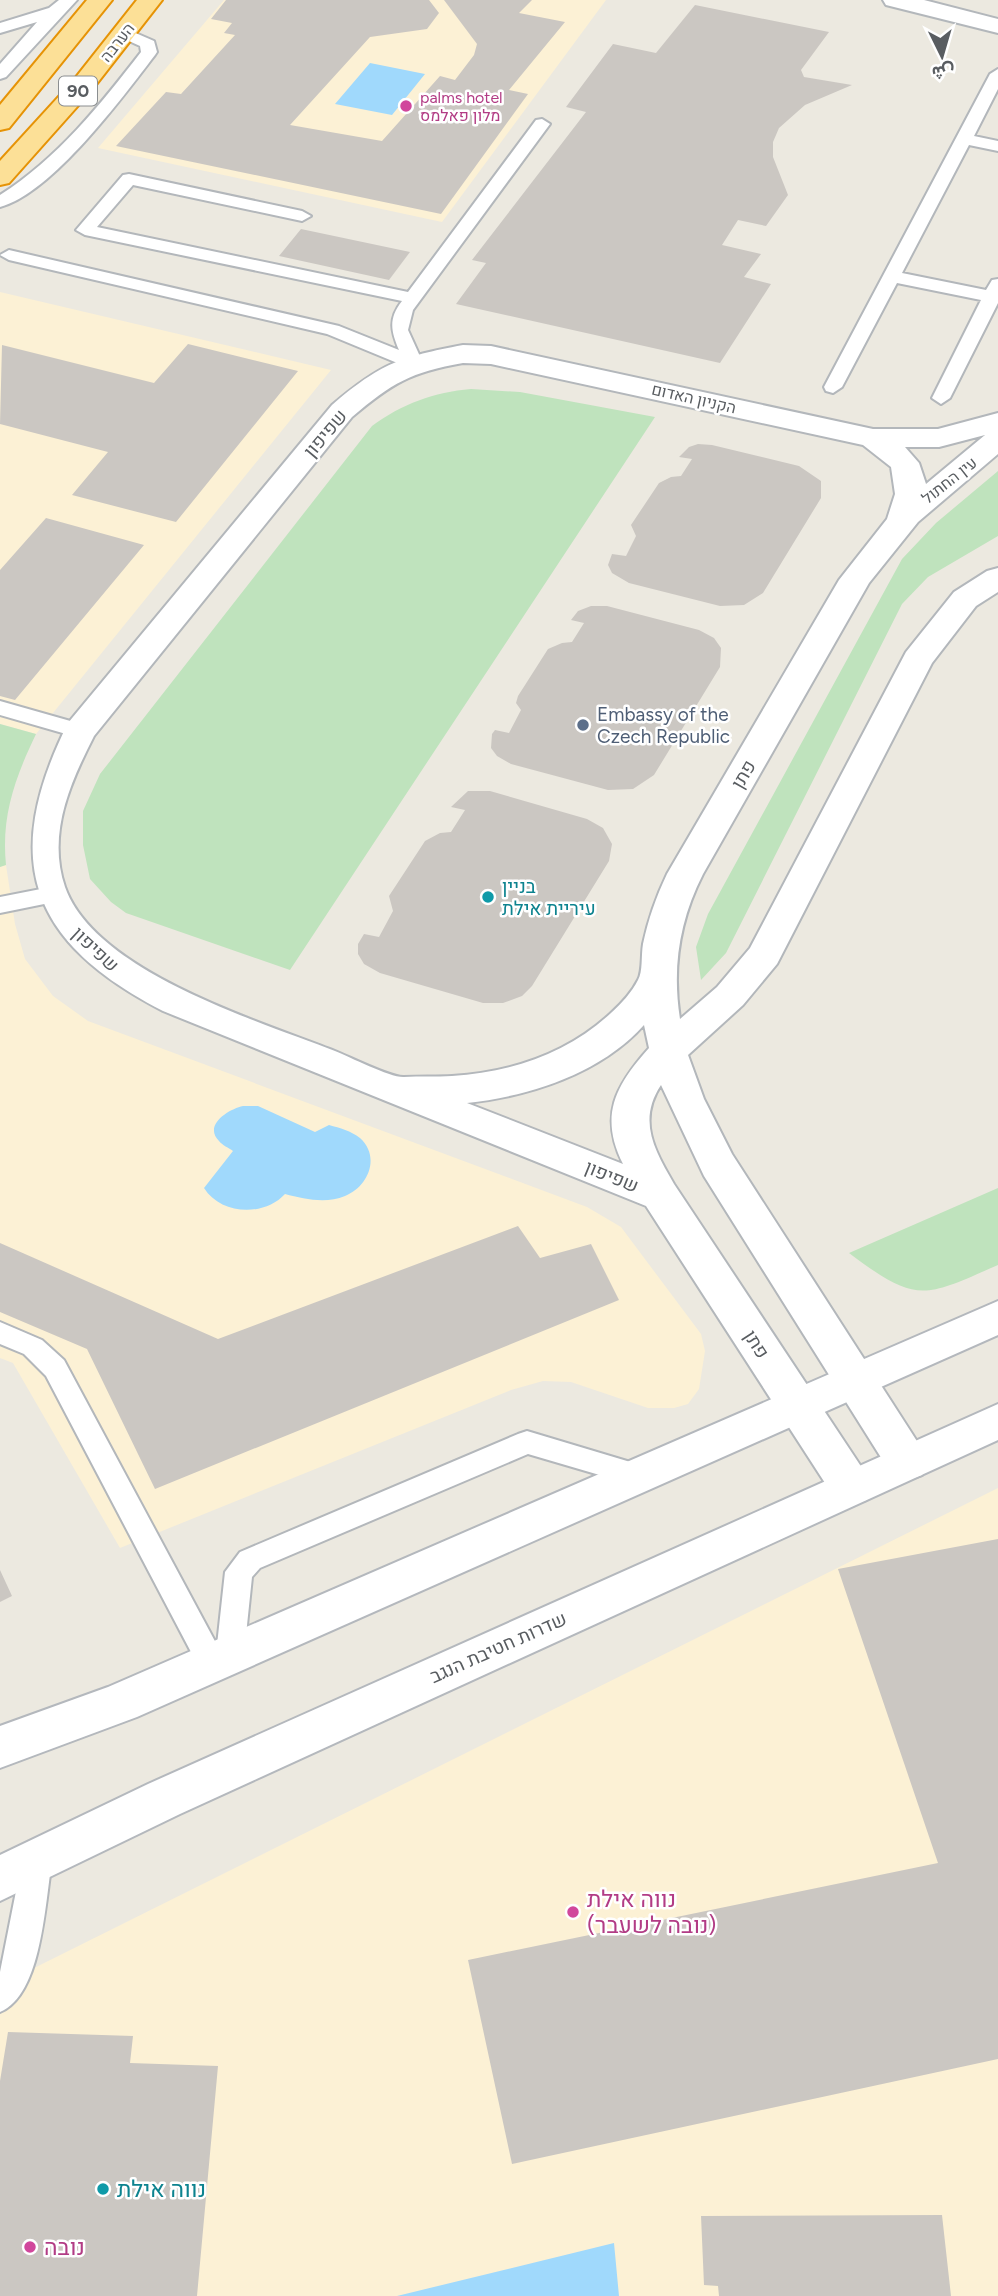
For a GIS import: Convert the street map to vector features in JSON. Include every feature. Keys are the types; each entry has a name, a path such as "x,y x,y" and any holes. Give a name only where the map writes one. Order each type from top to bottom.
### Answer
{"highway":[{"name":"90","path":"0,122 100,0"},
{"name":"הערבה","path":"0,177 62,110 149,0"}],"street":[{"path":"895,0 998,26"},
{"path":"957,0 998,10"},
{"name":"הקניון האדום","path":"414,363 463,354 524,360 873,438 890,448 909,468 912,490 901,521"},
{"name":"שפיפון","path":"414,363 375,383 342,411 80,731 57,775 44,816 41,856 51,895 72,930 97,955 150,992 660,1195"},
{"name":"עין החתול","path":"873,438 939,438 998,422"},
{"name":"עין החתול","path":"901,521 998,439"},
{"name":"פתן","path":"901,521 855,579 693,859 677,890 666,923 659,979 667,1053 691,1118 718,1165 907,1462"},
{"path":"667,1053 732,994 764,955 918,659 965,599 998,578"},
{"path":"382,1085 420,1091 466,1089 508,1083 548,1072 583,1055 613,1035 636,1011 659,979"},
{"name":"פתן","path":"667,1053 636,1091 629,1126 634,1147 660,1195 851,1487"},
{"path":"0,1746 98,1712 998,1317"},
{"name":"שדרות חטיבת הנגב","path":"19,1870 164,1799 998,1421"}],"lane":[{"path":"0,74 54,12 69,0"},
{"path":"0,27 54,12"},
{"path":"0,202 25,188 78,135 149,52 148,44 124,33"},
{"path":"834,387 998,74"},
{"path":"414,363 399,330 399,320 542,124"},
{"path":"963,139 998,146"},
{"path":"302,216 129,179 85,230 413,298"},
{"path":"9,255 333,330 414,363"},
{"path":"891,276 996,293 941,398"},
{"path":"0,708 80,731"},
{"path":"0,905 51,895"},
{"path":"0,1333 33,1347 55,1368 221,1658"},
{"path":"221,1658 239,1572 250,1560 527,1442 637,1475"},
{"path":"0,1997 17,1974 19,1870"}],"shaded area":[{"path":"224,0 606,0 442,222 98,148"},
{"path":"0,292 331,370 36,734 0,724"},
{"path":"6,865 15,924 25,959 53,996 88,1021 587,1207 621,1227 701,1334 705,1351 699,1389 688,1404 674,1408 648,1408 571,1382 543,1381 511,1390 120,1548 13,1363 0,1358 0,867"},
{"name":"נווה אילת (נובה לשעבר)","path":"998,1488 998,2296 0,2296 0,1985"}],"green space":[{"path":"471,389 520,392 655,417 290,970 126,913 111,902 90,879 83,845 83,811 100,774 372,426 419,400"},
{"path":"998,471 998,536 928,577 902,604 726,953 701,980 696,947 708,914 902,559 936,523"},
{"path":"0,724 36,734 11,798 6,830 6,865 0,867"},
{"path":"998,1188 998,1265 973,1276 936,1289 906,1288 872,1270 849,1253"}],"water":[{"path":"370,63 425,74 392,115 335,104"},
{"path":"243,1106 258,1106 315,1132 329,1125 357,1136 370,1154 371,1162 365,1179 353,1192 330,1200 285,1194 266,1207 255,1209 243,1210 221,1204 204,1188 233,1151 219,1141 214,1129 225,1114"},
{"path":"614,2243 619,2296 397,2296"}],"building":[{"path":"226,0 429,0 439,13 427,29 370,37 290,125 382,141 440,76 455,80 474,55 477,44 444,0 532,0 519,13 565,22 509,90 528,94 441,214 116,146 166,92 181,94 235,35 224,33 232,23 211,19"},
{"path":"695,5 829,32 801,70 804,77 852,85 805,105 779,128 773,142 773,157 788,195 766,226 738,220 722,245 761,254 744,277 771,284 720,363 456,304 486,263 472,260 586,112 566,107 613,44 656,53"},
{"path":"301,229 410,252 389,280 279,256"},
{"path":"188,344 298,371 176,522 72,495 108,452 0,424 2,345 154,383"},
{"path":"698,444 799,466 821,481 821,498 763,593 744,605 720,606 629,583 612,573 608,565 612,554 626,556 636,536 631,525 659,483 681,476 692,459 679,457 689,447"},
{"path":"46,518 144,545 15,700 0,696 0,570"},
{"path":"591,606 607,606 699,630 714,638 721,648 720,667 654,775 633,789 608,790 511,764 497,756 491,748 492,734 495,730 509,733 521,710 516,703 518,696 548,649 572,642 584,623 571,620 578,611"},
{"name":"בניין עיריית אילת","path":"468,791 490,791 587,819 603,828 612,844 609,861 532,986 522,996 503,1003 483,1003 380,973 364,964 358,954 358,944 364,934 379,937 393,911 389,896 425,841 440,833 451,832 465,810 451,807"},
{"path":"518,1226 540,1258 591,1244 619,1300 155,1489 87,1349 0,1312 0,1243 218,1339"},
{"path":"998,1539 998,2059 512,2164 468,1960 938,1863 838,1569"},
{"path":"0,1570 12,1596 0,1602"},
{"name":"נווה אילת","path":"8,2032 133,2036 130,2063 218,2066 197,2296 0,2296 0,2081"},
{"path":"942,2215 951,2296 719,2296 718,2286 704,2285 701,2216"}],"place":[{"name":"palms hotel מלון פאלמס","path":"406,106"},
{"name":"Embassy of the Czech Republic","path":"583,725"},
{"name":"בניין עיריית אילת","path":"488,897"},
{"name":"נווה אילת (נובה לשעבר)","path":"573,1912"},
{"name":"נווה אילת","path":"103,2189"},
{"name":"נובה","path":"30,2247"}]}
